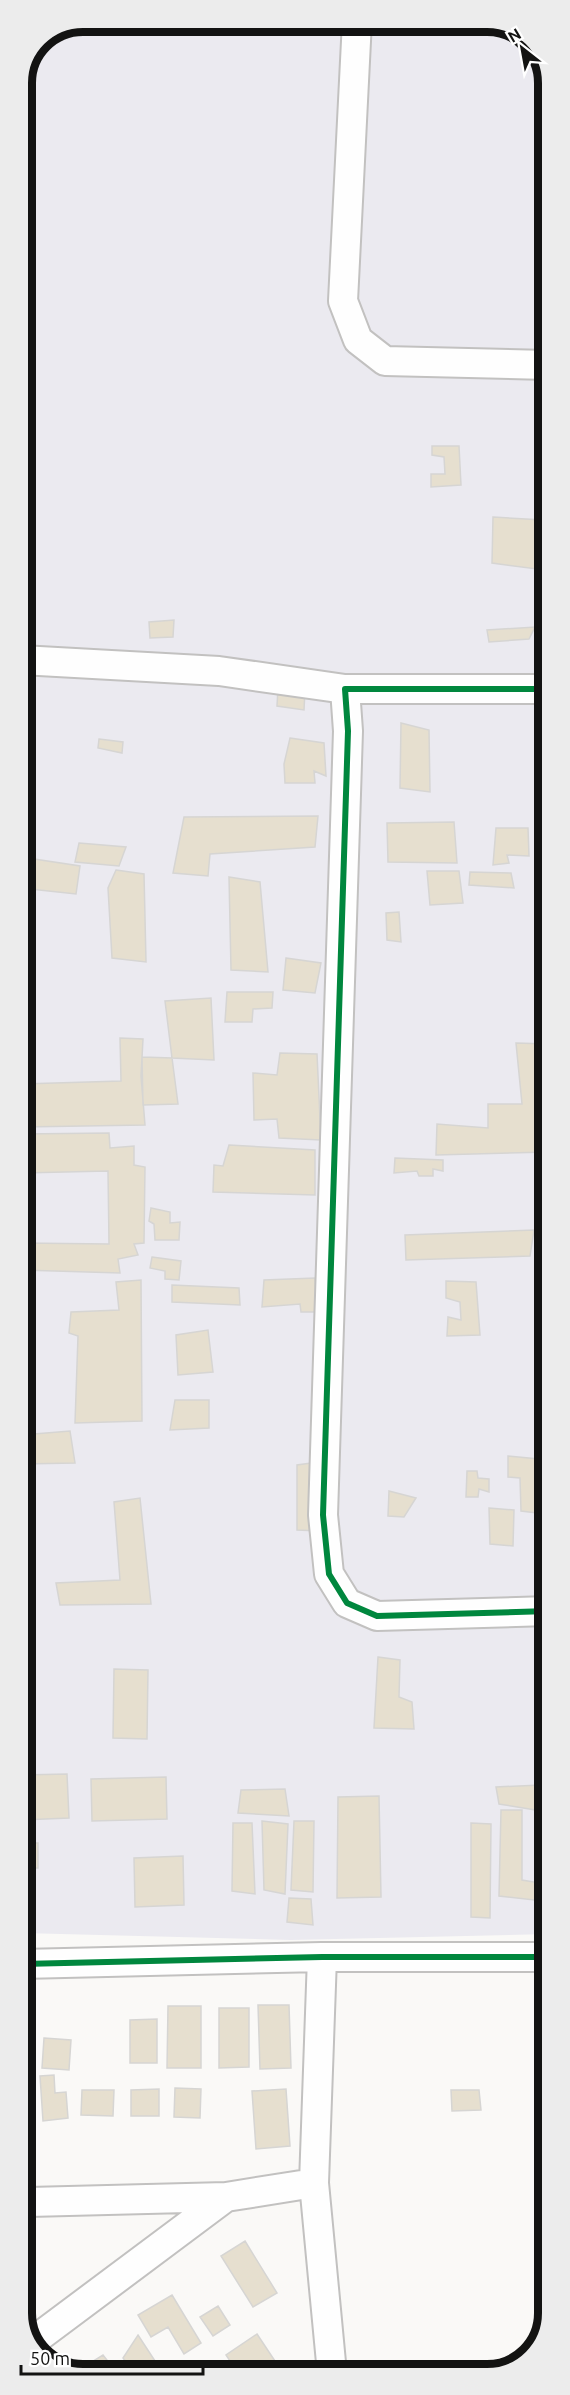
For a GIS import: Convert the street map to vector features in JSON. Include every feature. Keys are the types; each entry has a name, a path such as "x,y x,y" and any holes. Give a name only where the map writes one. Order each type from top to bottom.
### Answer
{"street":[{"path":"356,32 343,301 358,340 385,361 538,365"},
{"path":"32,661 219,671 345,690 538,689"},
{"path":"345,690 347,754 323,1515 329,1574 347,1603 377,1616 538,1611"},
{"path":"322,1956 314,2182 331,2364"},
{"path":"32,1964 322,1956 538,1957"},
{"path":"32,2202 226,2197 314,2182"},
{"path":"38,2338 226,2197"}],"shaded area":[{"path":"72,32 491,32 507,35 521,44 532,57 538,72 538,1934 291,1940 32,1933 32,72 46,46"}],"building":[{"path":"432,446 459,446 461,485 431,487 431,474 445,474 444,457 432,455"},
{"path":"493,517 538,520 537,569 492,563"},
{"path":"174,620 173,637 150,638 149,622"},
{"path":"535,627 529,639 489,642 487,630"},
{"path":"278,688 305,690 304,710 277,706"},
{"path":"401,723 429,730 430,792 400,788"},
{"path":"290,738 324,743 326,776 314,771 315,783 285,783 284,764"},
{"path":"99,739 123,742 122,753 98,748"},
{"path":"318,816 315,847 210,854 208,876 173,873 184,817"},
{"path":"454,822 457,863 388,862 387,823"},
{"path":"496,828 528,828 529,856 507,855 509,863 493,865"},
{"path":"79,843 126,847 119,866 75,862"},
{"path":"32,859 80,866 76,894 32,889"},
{"path":"116,870 144,874 146,962 112,958 108,888"},
{"path":"427,871 459,871 463,903 430,905"},
{"path":"470,872 511,873 514,888 469,885"},
{"path":"229,877 260,882 268,972 231,970"},
{"path":"399,912 401,942 387,940 386,913"},
{"path":"286,958 321,963 315,993 283,990"},
{"path":"227,992 273,992 272,1008 253,1009 252,1022 225,1022"},
{"path":"211,998 214,1060 172,1058 165,1001"},
{"path":"120,1038 143,1039 141,1076 145,1125 32,1127 32,1084 121,1081"},
{"path":"516,1043 538,1044 538,1152 436,1155 437,1124 488,1128 488,1104 522,1104"},
{"path":"280,1053 317,1054 321,1140 279,1138 277,1119 254,1120 253,1073 277,1075"},
{"path":"142,1057 172,1058 178,1104 143,1105"},
{"path":"109,1133 110,1148 134,1146 134,1165 145,1167 144,1243 134,1244 138,1255 118,1259 120,1273 32,1270 32,1243 109,1244 108,1171 32,1173 32,1134"},
{"path":"229,1145 315,1150 315,1195 213,1192 214,1165 223,1166"},
{"path":"395,1158 443,1160 443,1171 433,1169 433,1176 419,1176 417,1171 394,1173"},
{"path":"151,1208 170,1212 170,1223 180,1222 179,1240 155,1240 154,1224 149,1221"},
{"path":"534,1230 530,1256 406,1260 405,1235"},
{"path":"152,1257 181,1261 179,1280 165,1279 165,1271 150,1268"},
{"path":"315,1278 318,1312 301,1312 300,1304 262,1307 264,1280"},
{"path":"141,1280 142,1421 75,1423 78,1336 69,1333 71,1312 119,1310 116,1282"},
{"path":"446,1281 476,1282 480,1335 447,1336 448,1317 461,1320 460,1302 446,1298"},
{"path":"172,1285 239,1288 240,1305 172,1302"},
{"path":"208,1330 213,1372 178,1375 176,1335"},
{"path":"175,1400 209,1400 209,1428 170,1430"},
{"path":"70,1431 75,1463 32,1464 32,1434"},
{"path":"508,1456 538,1459 538,1513 521,1511 520,1478 508,1477"},
{"path":"318,1462 320,1531 297,1530 297,1465"},
{"path":"467,1471 477,1471 478,1478 489,1479 489,1492 479,1489 478,1497 466,1497"},
{"path":"389,1491 416,1498 404,1517 388,1516"},
{"path":"140,1498 151,1604 60,1605 56,1583 120,1580 114,1502"},
{"path":"489,1508 514,1510 513,1546 490,1544"},
{"path":"378,1657 400,1660 399,1697 412,1702 414,1729 374,1728"},
{"path":"114,1669 148,1670 147,1739 113,1738"},
{"path":"67,1774 69,1818 32,1820 32,1775"},
{"path":"166,1777 167,1819 92,1821 91,1779"},
{"path":"538,1785 538,1810 499,1804 496,1787"},
{"path":"285,1789 289,1816 238,1813 241,1790"},
{"path":"379,1796 381,1897 337,1898 338,1797"},
{"path":"501,1810 522,1810 522,1880 538,1883 538,1900 499,1896"},
{"path":"262,1821 288,1824 285,1894 264,1890"},
{"path":"294,1821 314,1821 313,1892 291,1890"},
{"path":"233,1823 252,1823 255,1894 232,1891"},
{"path":"471,1823 491,1824 490,1918 471,1917"},
{"path":"32,1843 38,1843 38,1868 32,1868"},
{"path":"183,1856 184,1905 135,1907 134,1858"},
{"path":"289,1898 311,1899 313,1925 287,1922"},
{"path":"258,2005 289,2005 291,2068 260,2069"},
{"path":"168,2006 201,2006 201,2068 167,2068"},
{"path":"219,2008 249,2008 249,2067 219,2068"},
{"path":"157,2019 157,2063 130,2063 130,2020"},
{"path":"44,2038 71,2040 69,2070 42,2068"},
{"path":"54,2075 55,2093 66,2092 68,2118 43,2121 40,2076"},
{"path":"175,2088 201,2089 200,2118 174,2117"},
{"path":"159,2089 159,2116 131,2116 131,2090"},
{"path":"286,2089 290,2146 256,2149 252,2091"},
{"path":"82,2090 114,2090 113,2116 81,2115"},
{"path":"451,2090 479,2090 481,2110 452,2111"},
{"path":"245,2241 277,2293 253,2307 221,2256"},
{"path":"172,2295 201,2343 184,2354 168,2327 151,2337 138,2315"},
{"path":"218,2306 230,2325 213,2336 200,2317"},
{"path":"257,2334 277,2363 232,2363 226,2355"},
{"path":"138,2335 156,2363 127,2363 123,2358"},
{"path":"103,2355 109,2363 90,2363"}],"cycle path":[{"path":"538,689 345,689 348,731 323,1515 329,1574 347,1603 377,1616 538,1611"},
{"path":"32,1964 322,1957 538,1957"}]}
